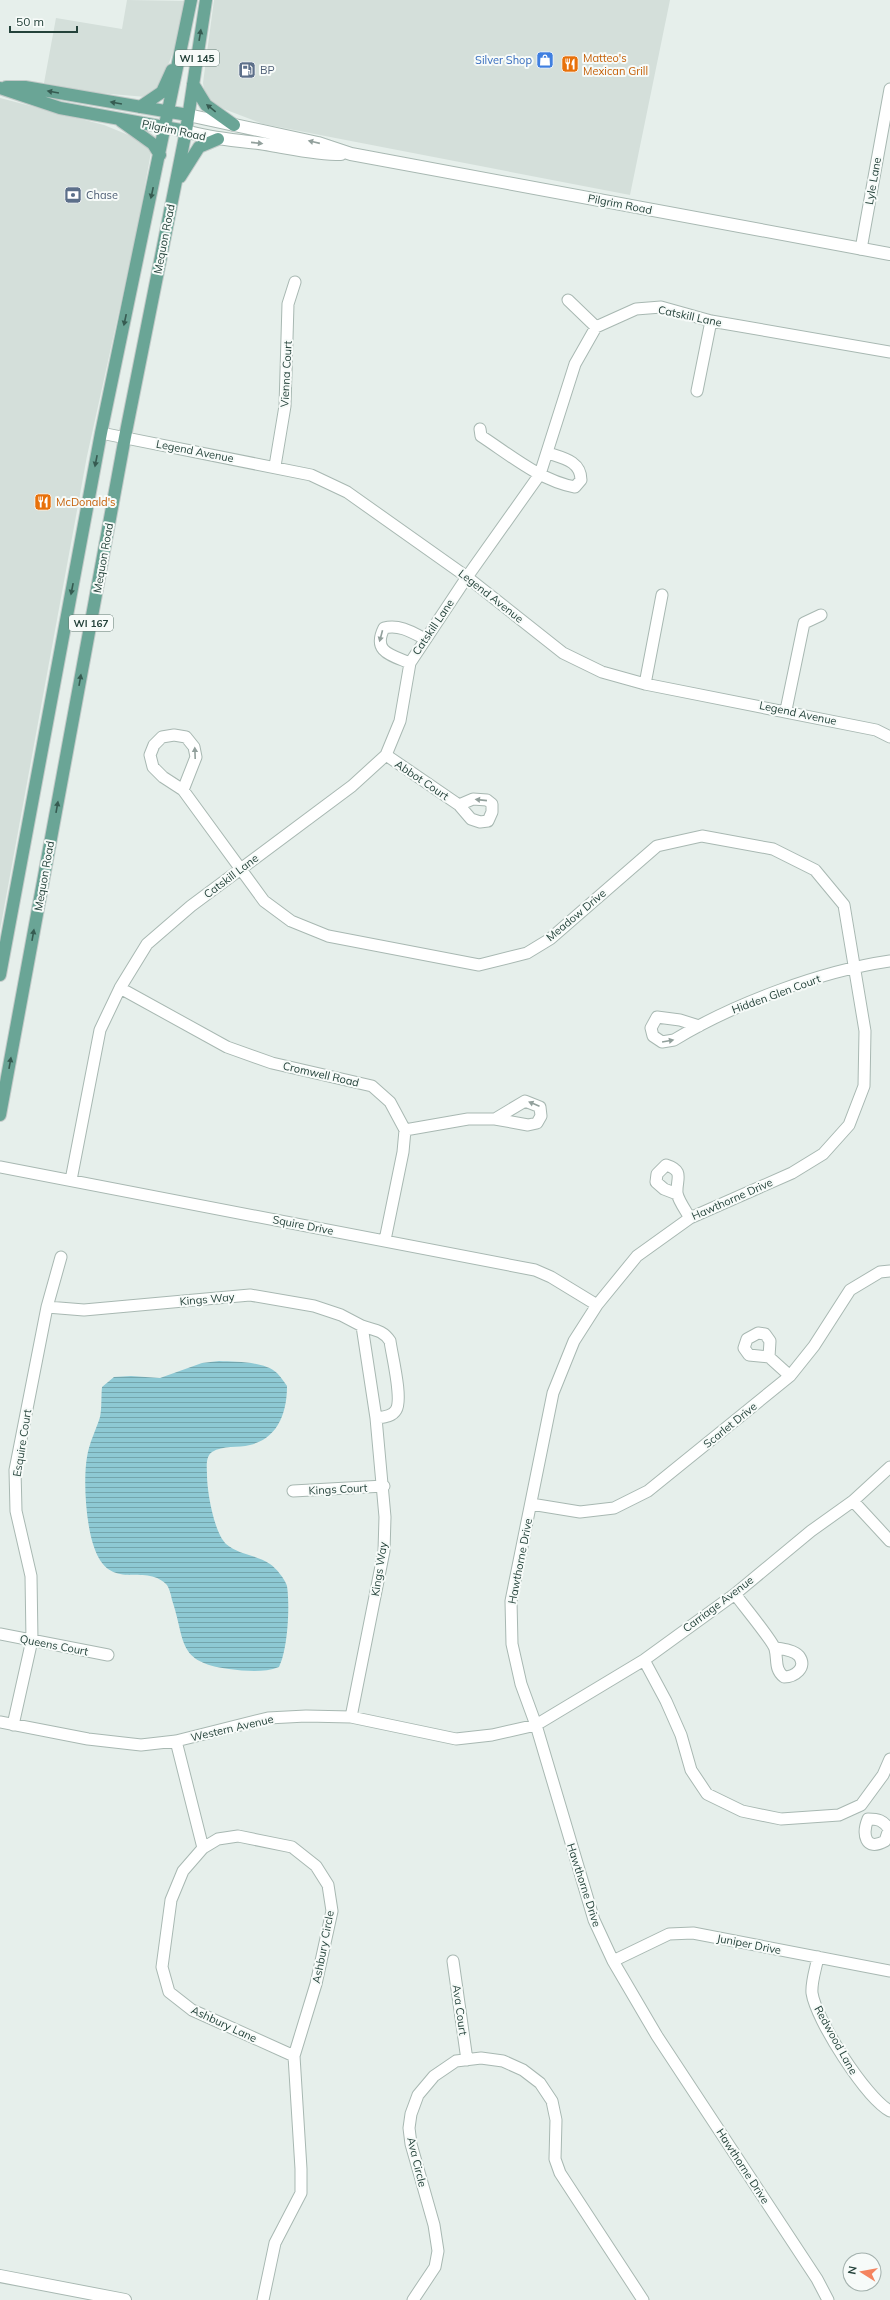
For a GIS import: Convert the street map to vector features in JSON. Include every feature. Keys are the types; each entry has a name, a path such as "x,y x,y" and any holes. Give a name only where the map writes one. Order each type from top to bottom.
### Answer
{"main road":[{"name":"Mequon Road","path":"0,975 101,432 166,128 191,0"},
{"name":"Mequon Road","path":"0,1115 125,437 186,131 206,0"},
{"name":"WI 145","path":"140,107 162,92 180,54"},
{"path":"193,84 206,104 234,125"},
{"name":"Pilgrim Road","path":"0,87 25,87 188,115"},
{"name":"Pilgrim Road","path":"0,87 60,108 186,131"},
{"path":"89,113 91,98"},
{"path":"119,119 153,144 160,155"},
{"path":"175,186 197,150 218,139"}],"street":[{"name":"Lyle Lane","path":"861,248 890,89"},
{"name":"Pilgrim Road","path":"188,115 318,143 351,154 890,254"},
{"name":"Pilgrim Road","path":"186,131 218,139 270,145 321,154 351,154"},
{"name":"Vienna Court","path":"275,466 285,406 288,304 295,282"},
{"path":"568,300 596,327"},
{"name":"Catskill Lane","path":"71,1180 100,1030 120,988 147,944 191,906 352,786 386,755 400,721 410,663 467,577 540,474 548,453 575,364 596,327 636,309 661,307 711,321 890,352"},
{"path":"697,391 711,321"},
{"path":"480,429 481,436 540,474 563,485 575,487 581,480 581,471 576,464 548,453"},
{"name":"Legend Avenue","path":"101,432 275,466 311,475 347,492 467,577 563,653 602,672 645,684 786,710 876,730 890,737"},
{"path":"645,684 662,595"},
{"path":"786,710 804,624 821,615"},
{"path":"410,663 386,653 380,645 380,637 384,628 393,626 425,639"},
{"path":"174,735 186,737 194,747 196,757 183,790 163,777 153,767 150,755 154,746 162,737 174,735"},
{"name":"Abbot Court","path":"386,755 459,805"},
{"name":"Meadow Drive","path":"183,790 264,901 291,921 328,936 478,965 527,953 550,939 657,846 702,836 773,849 815,870 844,905 855,966"},
{"name":"Hidden Glen Court","path":"699,1026 746,1003 855,966 890,961"},
{"name":"Hawthorne Drive","path":"828,2300 818,2279 657,2036 613,1961 594,1920 536,1725 521,1684 512,1644 511,1601 553,1394 574,1341 597,1305 637,1256 690,1218 792,1173 823,1154 848,1125 864,1086 865,1031 855,966"},
{"name":"Cromwell Road","path":"120,988 227,1047 272,1063 372,1086 390,1102 405,1130"},
{"path":"385,1240 403,1152 405,1130 468,1119 495,1119"},
{"name":"Squire Drive","path":"0,1167 535,1270 551,1277 597,1305"},
{"path":"677,1194 690,1218"},
{"name":"Esquire Court","path":"13,1725 32,1640 31,1576 16,1511 16,1470 47,1307 61,1257"},
{"name":"Scarlet Drive","path":"531,1504 580,1512 614,1508 648,1491 790,1376 814,1346 850,1290 880,1272 890,1271"},
{"name":"Kings Way","path":"47,1307 84,1310 250,1295 314,1306 362,1326 380,1331 385,1334 390,1341 399,1399 397,1409 393,1413 376,1418"},
{"name":"Kings Way","path":"351,1717 384,1551 386,1517 376,1418 362,1326"},
{"path":"769,1357 790,1376"},
{"name":"Carriage Avenue","path":"536,1725 644,1660 734,1594 811,1531 853,1501 890,1467"},
{"name":"Kings Court","path":"293,1491 384,1486"},
{"path":"853,1501 890,1541"},
{"path":"734,1594 775,1648"},
{"name":"Queens Court","path":"0,1634 108,1656"},
{"path":"644,1660 682,1735 691,1770 707,1794 742,1811 781,1819 839,1815 861,1806 883,1776 890,1759"},
{"name":"Western Avenue","path":"0,1722 88,1739 141,1745 176,1741 268,1718 351,1717 456,1739 492,1735 536,1725"},
{"path":"176,1741 203,1848"},
{"path":"861,1806 868,1819"},
{"name":"Ashbury Circle","path":"203,1848 218,1839 238,1836 292,1847 316,1866 328,1885 332,1911 316,1984 294,2056"},
{"name":"Ashbury Lane","path":"203,1848 183,1872 171,1900 162,1967 169,1992 192,2010 294,2056"},
{"name":"Juniper Drive","path":"613,1961 669,1934 693,1933 890,1971"},
{"name":"Redwood Lane","path":"818,1957 812,1992 817,2012 862,2085 876,2101 890,2111"},
{"name":"Ava Court","path":"453,1961 467,2060"},
{"path":"264,2300 275,2243 301,2193 302,2168 294,2056"},
{"name":"Ava Circle","path":"413,2300 435,2267 438,2251 434,2225 411,2144 409,2128 411,2114 418,2095 434,2076 456,2061 481,2058 503,2061 523,2070 540,2083 552,2101 554,2107 556,2120 555,2158 560,2173 643,2300"},
{"path":"0,2276 125,2300"}],"shaded area":[{"path":"127,0 186,1 175,47 159,89 146,97 88,92 44,83 56,18 122,29"},
{"path":"214,0 670,0 630,195 263,124 216,106 205,96 203,83"},
{"path":"0,98 104,125 143,141 148,145 151,152 137,230 87,456 0,930"}],"water":[{"path":"219,1361 241,1362 265,1366 277,1373 287,1386 287,1395 283,1414 274,1430 268,1436 250,1445 216,1450 210,1454 207,1463 207,1482 212,1511 218,1531 222,1538 231,1548 270,1564 280,1574 287,1586 288,1615 282,1659 279,1667 267,1670 254,1671 212,1666 191,1655 182,1638 167,1585 157,1578 118,1574 109,1570 101,1561 94,1547 87,1515 85,1478 87,1457 100,1417 102,1387 114,1377 131,1376 160,1378 202,1363"}],"place":[{"name":"Silver Shop","path":"545,60"},
{"name":"Matteo's Mexican Grill","path":"570,64"},
{"name":"BP","path":"247,70"},
{"name":"Chase","path":"73,195"},
{"name":"McDonald's","path":"43,502"}]}
